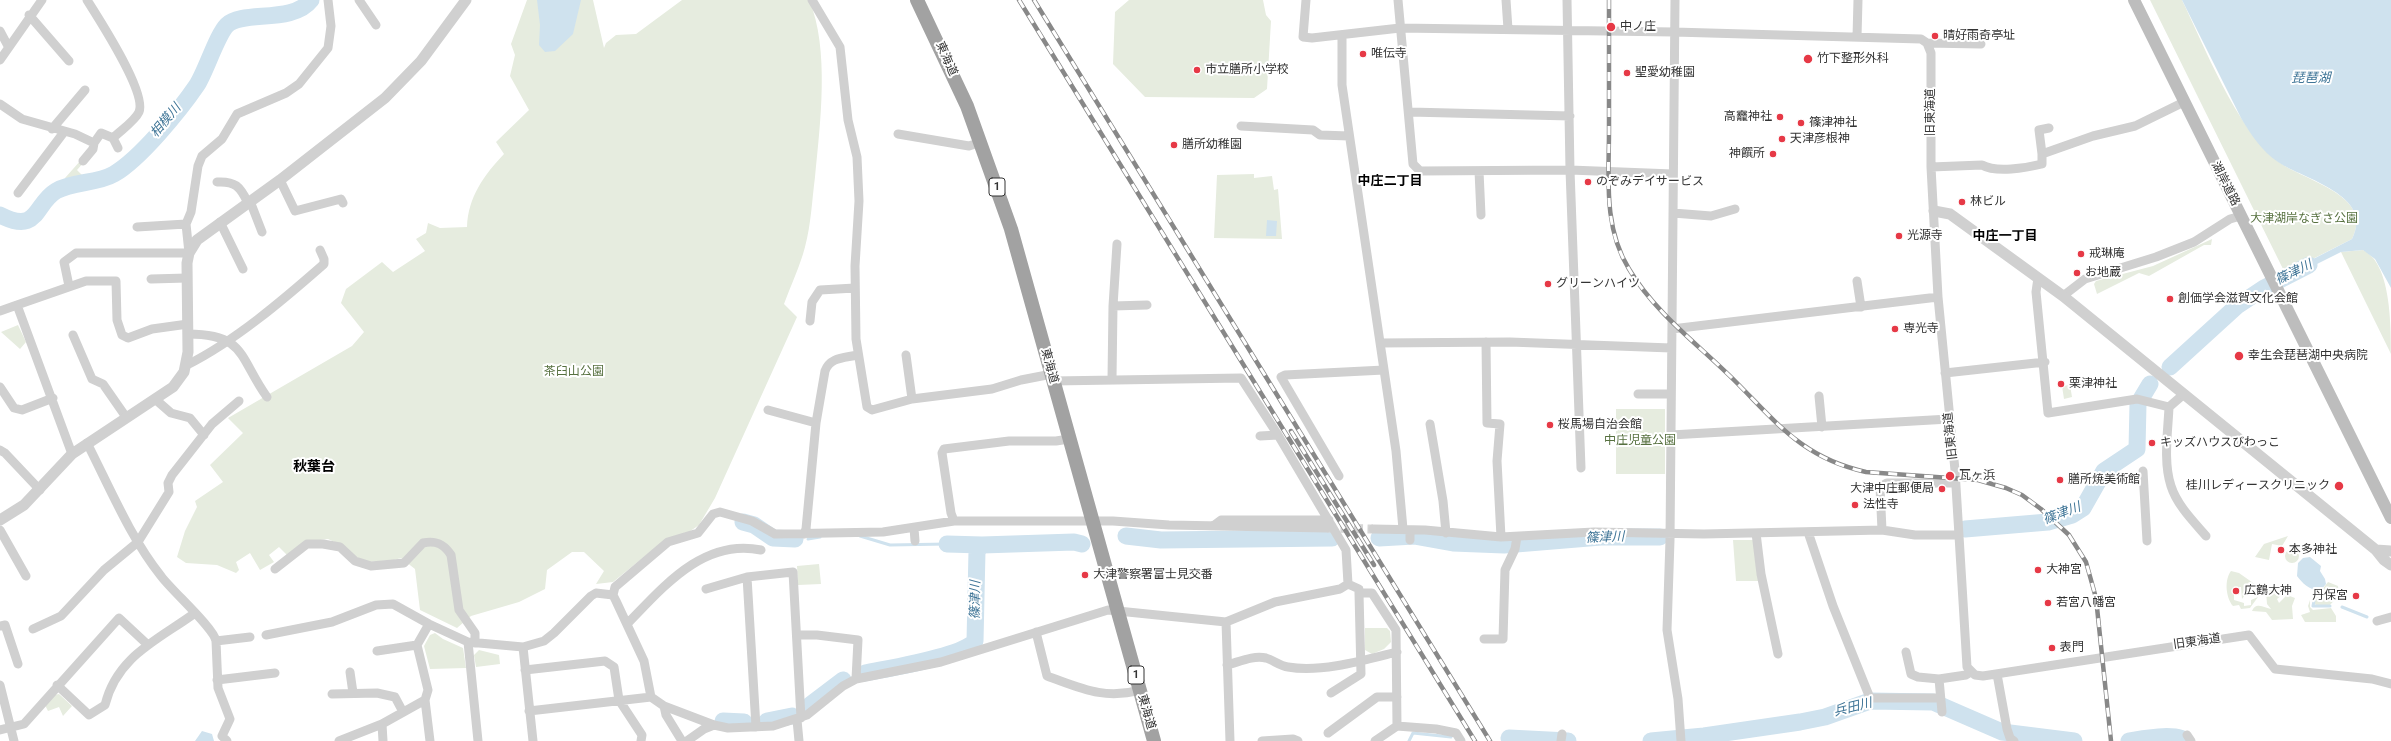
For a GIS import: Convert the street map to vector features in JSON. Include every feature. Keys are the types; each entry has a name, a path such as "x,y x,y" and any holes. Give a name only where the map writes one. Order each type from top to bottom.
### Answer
{"highway":[{"name":"東海道","path":"917,0 947,61 981,142 1011,229 1154,741"}],"main road":[{"name":"湖岸道路","path":"2134,0 2391,518"}],"street":[{"path":"88,0 124,62 141,101 139,112 113,138"},
{"path":"187,365 188,253 186,224 191,212 198,166 202,156 222,139 237,114 286,93 299,84 328,48 330,26 328,0"},
{"path":"359,0 376,25"},
{"path":"188,253 203,234 280,180 385,98 421,61 466,0"},
{"path":"812,0 840,47 848,120 859,169 854,288 857,355 867,407 869,410 912,400 992,389 1021,380 1053,378 1112,380 1241,378 1278,436 1346,550 1348,584"},
{"path":"1306,0 1302,37 1342,36 1400,28 1508,29 1921,39 1927,44 1981,44"},
{"path":"1398,0 1410,112 1413,164 1420,171 1570,170 1673,174"},
{"path":"1506,0 1508,29"},
{"path":"1567,0 1570,170 1581,468"},
{"path":"1675,0 1670,536 1667,630 1678,699 1681,738"},
{"path":"1857,37 1858,0"},
{"path":"0,60 38,1"},
{"path":"29,15 69,61"},
{"path":"0,31 8,46"},
{"path":"1342,36 1342,85 1408,533"},
{"name":"旧東海道","path":"1927,44 1931,53 1931,167 1938,297 1955,483 1965,662 1971,672 1983,676 2249,635 2275,668 2372,679 2391,684"},
{"path":"52,129 85,90"},
{"path":"2042,154 2093,136 2135,126 2184,102"},
{"path":"0,104 22,119 52,129 75,134 94,143"},
{"path":"1410,112 1570,116"},
{"path":"1241,126 1313,130 1320,135 1349,136"},
{"path":"1931,167 1982,165 1989,169 2024,168 2042,164 2039,130 2049,128"},
{"path":"18,193 64,132"},
{"path":"83,161 93,149 94,143 101,133 113,138 118,148"},
{"path":"898,134 969,146 981,142"},
{"path":"1479,171 1481,215"},
{"path":"280,180 295,211 341,199 343,203"},
{"path":"216,182 236,183 241,188 262,232"},
{"path":"1673,213 1711,216 1735,210"},
{"path":"1934,211 1950,214 2063,296 2376,550 2384,560 2391,565"},
{"path":"2063,296 2085,280 2156,257 2194,242 2230,219 2241,216"},
{"path":"220,222 243,269"},
{"path":"137,227 186,224"},
{"path":"1112,380 1113,306 1117,244"},
{"path":"0,520 24,505 40,490 72,454 173,387 187,365 256,320 324,264 324,259 320,250"},
{"path":"69,286 64,262 76,253 188,253"},
{"path":"151,279 187,278"},
{"path":"2038,278 2036,292 2045,362 2048,413 2140,400 2169,407"},
{"path":"0,312 86,281 116,281 117,320 122,336 128,338 152,329 188,329 227,340 239,348 254,379 267,397"},
{"path":"1857,281 1861,307"},
{"path":"810,321 812,302 820,290 854,288"},
{"path":"1672,330 1938,297"},
{"path":"17,306 53,398 72,454"},
{"path":"1113,306 1147,306"},
{"path":"73,335 92,378 103,384 126,417"},
{"path":"1380,343 1486,342 1671,348"},
{"path":"1486,342 1487,423 1500,424 1497,461 1501,537"},
{"path":"804,534 806,529 816,423 828,363 857,355"},
{"path":"906,355 912,400"},
{"path":"1945,373 2045,362"},
{"path":"1339,476 1281,377 1285,375 1384,370"},
{"path":"0,387 14,408 22,410 53,398"},
{"path":"1638,394 1671,394"},
{"path":"2184,394 2169,407 2167,470 2171,486 2178,502 2206,536"},
{"path":"1820,396 1822,427"},
{"path":"155,398 171,413 190,418 204,435"},
{"path":"33,629 61,616 104,570 138,542 169,492 168,483 172,475 212,424 239,401"},
{"path":"768,410 816,423"},
{"path":"1671,435 1949,419"},
{"path":"1430,424 1443,501 1446,533"},
{"path":"1260,436 1278,436"},
{"path":"954,521 951,513 942,453 944,449 1009,441 1056,441 1069,439"},
{"path":"87,443 138,542 161,576 195,613 216,641 217,680 230,719 222,732 222,736 227,741"},
{"path":"0,450 5,453 40,490"},
{"path":"2143,471 2147,541"},
{"path":"1882,530 1880,487 1887,483 1955,483"},
{"path":"612,595 615,587 668,542 698,533 713,514 720,512 736,515 752,521 775,534 883,532 954,521 1092,521 1213,526 1329,523"},
{"path":"914,528 915,541"},
{"path":"1373,529 1408,533 1446,533 1501,537 1516,542 1565,538 1594,532 1670,536 1808,534 1882,530 1915,535 1958,535"},
{"path":"0,530 26,576"},
{"path":"1808,534 1833,606 1870,698 1941,704 1938,679"},
{"path":"1756,535 1761,574 1778,654"},
{"path":"275,569 282,559 307,544 323,544 340,547 355,561 365,566 404,563 423,543 438,542 447,548 452,555 459,610 475,633 472,642 478,741"},
{"path":"1484,639 1503,639 1505,570 1516,542"},
{"path":"628,623 670,579 695,563 717,552 730,549 751,548 761,550"},
{"path":"2376,550 2391,551"},
{"path":"706,589 747,577 793,572 797,635 799,741"},
{"path":"747,577 756,727"},
{"path":"1332,693 1361,674 1359,589 1348,584"},
{"path":"529,712 651,697 664,706 714,725 728,728 773,726 799,719 819,707 843,686 856,679 942,662 1108,610 1226,622 1276,602 1340,589 1348,584"},
{"path":"266,634 332,622 376,604 392,604 429,624 472,642 523,647 544,641 596,593 612,595"},
{"path":"1359,593 1372,593 1396,630 1396,726"},
{"path":"612,595 628,623 644,661 651,697"},
{"path":"57,685 89,715 105,705 109,688 129,658 195,613"},
{"path":"2377,621 2391,617"},
{"path":"6,729 24,724 57,685 119,618 148,644"},
{"path":"1226,622 1230,741"},
{"path":"0,626 5,624 18,664"},
{"path":"429,624 418,646 428,690 425,700 430,741"},
{"path":"1036,632 1047,676 1094,693 1107,694 1140,690"},
{"path":"797,635 817,634 858,640 856,679"},
{"path":"216,641 250,637"},
{"path":"377,651 418,646"},
{"path":"523,647 533,741"},
{"path":"1227,666 1252,658 1265,658 1288,667 1313,667 1361,662 1397,652"},
{"path":"1906,652 1910,674 1918,677 1938,679 1966,675 1971,672"},
{"path":"525,670 605,662 614,667 619,700 642,735 641,741"},
{"path":"350,672 353,693"},
{"path":"217,680 274,673"},
{"path":"1997,674 2011,736"},
{"path":"0,685 6,729 14,741"},
{"path":"332,694 377,693 395,697 403,712"},
{"path":"1328,733 1377,697 1397,697"},
{"path":"339,741 382,724 425,700"},
{"path":"664,706 666,715 682,741"},
{"path":"382,724 384,741"},
{"path":"688,741 704,729 714,725"},
{"path":"1375,741 1396,726 1436,729 1456,733 1461,741"},
{"path":"1262,741 1293,739 1298,741"}],"green space":[{"name":"茶臼山公園","path":"527,0 593,0 604,48 606,43 616,35 636,34 682,0 809,0 820,41 822,87 819,135 807,239 803,254 784,304 797,317 715,498 699,525 689,532 666,539 613,582 596,584 604,571 584,552 572,552 547,570 545,589 519,602 471,616 457,628 420,610 415,569 401,558 368,562 355,557 343,546 328,539 305,542 287,555 279,547 269,555 274,562 260,570 250,553 236,562 239,570 236,573 217,565 186,563 177,557 185,531 197,507 195,501 223,482 210,465 243,433 228,418 352,346 364,332 341,303 346,289 382,262 393,272 425,251 416,239 426,233 428,223 440,228 467,227 470,206 478,187 504,154 496,142 529,110 510,76 515,55 511,44"},
{"path":"1129,0 1263,0 1266,15 1271,21 1267,89 1254,98 1145,97 1113,64 1115,12"},
{"name":"大津湖岸なぎさ公園","path":"2150,0 2182,0 2222,85 2247,127 2260,144 2275,159 2286,167 2316,181 2344,199 2353,210 2357,223 2352,239 2285,273"},
{"path":"81,160 84,162 77,170 86,179 80,183 65,178"},
{"path":"1254,174 1254,178 1272,176 1274,190 1278,189 1282,239 1214,238 1217,175"},
{"path":"2212,239 2211,245 2204,245 2149,276 2139,273 2097,294 2094,284 2096,281 2153,266"},
{"name":"大津湖岸なぎさ公園","path":"2363,250 2372,257 2379,268 2384,281 2390,312 2391,354 2341,252"},
{"path":"18,325 26,342 20,349 1,332"},
{"path":"2070,385 2072,397 2064,399 2062,386"},
{"name":"中庄児童公園","path":"1616,409 1665,409 1665,474 1616,474"},
{"path":"2288,536 2282,546 2272,544 2269,560 2255,557 2264,544"},
{"path":"1733,540 1754,540 1760,581 1736,581"},
{"path":"2292,549 2297,551 2299,556 2297,561 2292,563 2287,561 2285,556 2287,551"},
{"path":"819,564 821,584 798,585 797,566"},
{"path":"2231,571 2239,573 2256,585 2257,593 2251,593 2251,589 2245,589 2245,595 2242,599 2241,587 2234,588 2234,600 2244,603 2244,606 2251,605 2251,600 2258,597 2250,608 2241,609 2239,605 2233,606 2231,603 2227,594 2227,579"},
{"path":"2328,582 2338,586 2339,595 2330,605 2317,606 2314,603 2317,591 2321,591"},
{"path":"2269,589 2273,591 2281,591 2282,595 2277,599 2279,603 2287,595 2295,598 2292,606 2293,619 2272,620 2266,612 2252,611 2256,606 2271,609 2267,604 2266,591"},
{"path":"2310,600 2310,607 2313,610 2331,608 2336,616 2336,622 2305,622 2301,615 2310,612 2308,606"},
{"path":"1365,628 1387,628 1390,631 1391,642 1384,649 1372,654 1365,650"},
{"path":"435,633 443,639 463,648 466,668 430,669 424,646 430,635"},
{"path":"479,650 499,655 500,664 476,667 474,655"},
{"path":"59,694 72,706 63,716 59,707 48,711 45,705 54,695"}],"water":[{"path":"537,0 581,0 573,34 555,51 545,52 539,45 540,25"},
{"name":"琵琶湖","path":"2182,0 2391,0 2391,288 2375,259 2363,250 2341,252 2291,277 2288,272 2352,239 2356,224 2354,211 2345,200 2333,190 2278,162 2257,142 2241,118"},
{"path":"1267,220 1277,221 1276,236 1266,236"},
{"path":"2310,557 2321,566 2320,571 2326,584 2321,590 2313,589 2307,586 2297,576 2298,563 2303,558"},
{"path":"202,731 212,734 214,741 195,741"}],"waterway":[{"name":"相模川","path":"0,215 22,222 29,220 43,203 56,191 114,174 136,157 147,146 190,95 197,85 219,37 227,25 244,18 280,15 292,12 303,7 311,0"},
{"name":"篠津川","path":"2170,367 2237,306 2264,288 2309,265"},
{"name":"篠津川","path":"1965,529 2048,522 2072,515 2083,508 2104,471 2137,449 2138,404 2150,384"},
{"name":"篠津川","path":"743,522 754,525 773,538 795,539"},
{"path":"860,536 890,545 947,544"},
{"name":"篠津川","path":"1126,536 1161,540 1332,538"},
{"name":"篠津川","path":"1379,538 1414,536 1453,543 1504,545 1601,537 1660,537"},
{"path":"808,539 820,537"},
{"name":"篠津川","path":"865,673 940,657 967,647 975,641 977,551 982,545 1074,542 1082,544"},
{"path":"947,544 982,545"},
{"path":"2316,590 2313,606 2330,606"},
{"path":"2342,607 2367,617"},
{"name":"篠津川","path":"810,705 843,680"},
{"name":"兵田川","path":"1651,741 1704,736 1800,722 1825,717 1870,701 1933,702 2002,732 2074,741"},
{"name":"篠津川","path":"767,721 792,716"},
{"name":"篠津川","path":"723,721 744,722"},
{"name":"兵田川","path":"1409,741 1413,733 1451,737"},
{"name":"兵田川","path":"2129,741 2167,737 2182,738 2185,741"},
{"name":"兵田川","path":"1509,738 1568,741"}],"tunnel":[{"path":"1327,528 1373,529"}],"railway":[{"path":"1019,0 1475,741"},
{"path":"1034,0 1490,741"},
{"path":"1609,0 1609,201 1615,236 1629,269 1651,300 1664,314 1779,425 1808,448 1825,458 1844,466 1866,472 1978,480 2006,488 2022,495 2041,509 2069,535 2086,562 2096,598 2111,741"},
{"path":"1291,431 1374,565"}],"place":[{"name":"中ノ庄","path":"1611,27"},
{"name":"晴好雨奇亭址","path":"1935,36"},
{"name":"唯伝寺","path":"1363,54"},
{"name":"竹下整形外科","path":"1808,59"},
{"name":"市立膳所小学校","path":"1197,70"},
{"name":"聖愛幼稚園","path":"1627,73"},
{"name":"高龗神社","path":"1780,117"},
{"name":"篠津神社","path":"1801,123"},
{"name":"天津彦根神","path":"1782,139"},
{"name":"膳所幼稚園","path":"1174,145"},
{"name":"神饌所","path":"1773,154"},
{"name":"のぞみデイサービス","path":"1588,182"},
{"name":"林ビル","path":"1962,202"},
{"name":"光源寺","path":"1899,236"},
{"name":"戒琳庵","path":"2081,254"},
{"name":"お地蔵","path":"2077,273"},
{"name":"グリーンハイツ","path":"1548,284"},
{"name":"創価学会滋賀文化会館","path":"2170,299"},
{"name":"専光寺","path":"1895,329"},
{"name":"幸生会琵琶湖中央病院","path":"2239,356"},
{"name":"栗津神社","path":"2061,384"},
{"name":"桜馬場自治会館","path":"1550,425"},
{"name":"キッズハウスびわっこ","path":"2152,443"},
{"name":"瓦ヶ浜","path":"1950,476"},
{"name":"膳所焼美術館","path":"2060,480"},
{"name":"桂川レディースクリニック","path":"2339,486"},
{"name":"大津中庄郵便局","path":"1942,489"},
{"name":"法性寺","path":"1855,505"},
{"name":"本多神社","path":"2281,550"},
{"name":"大神宮","path":"2038,570"},
{"name":"大津警察署富士見交番","path":"1085,575"},
{"name":"広鶴大神","path":"2236,591"},
{"name":"丹保宮","path":"2356,596"},
{"name":"若宮八幡宮","path":"2048,603"},
{"name":"表門","path":"2052,648"}],"district":[{"name":"中庄二丁目","path":"1390,182"},
{"name":"中庄一丁目","path":"2005,237"},
{"name":"秋葉台","path":"314,467"}]}
